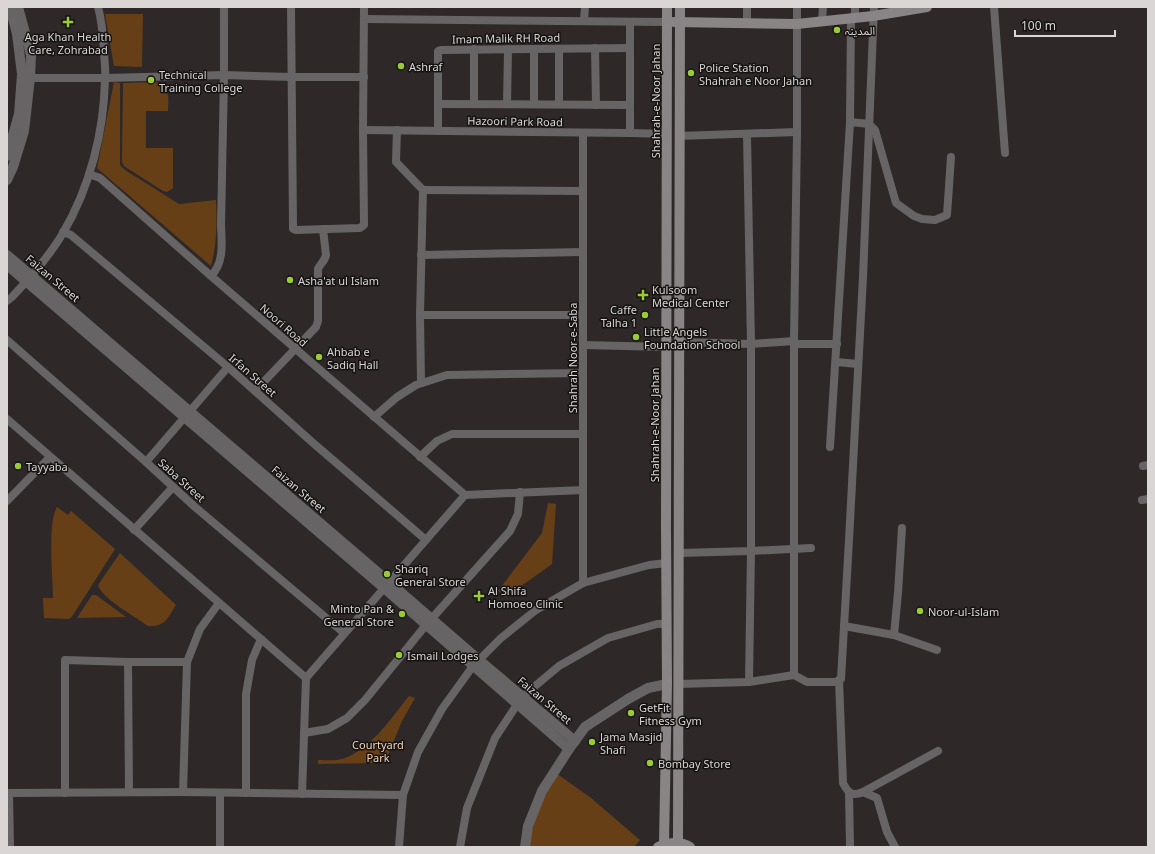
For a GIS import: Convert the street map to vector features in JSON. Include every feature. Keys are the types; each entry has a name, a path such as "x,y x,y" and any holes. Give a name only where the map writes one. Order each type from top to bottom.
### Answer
{"main road":[{"name":"Shahrah-e-Noor Jahan","path":"661,845 667,684 666,231 668,7"},
{"path":"678,843 680,7"},
{"path":"667,22 797,24 853,18 874,11 927,7"},
{"path":"666,231 679,231"},
{"path":"666,528 679,528"},
{"path":"661,845 678,843 690,847"}],"street":[{"path":"7,180 13,168 24,131 26,78 10,7"},
{"path":"7,156 19,114 31,55 18,7"},
{"path":"7,301 43,263 63,232 79,200 97,149 103,113 105,78 103,40 98,7"},
{"path":"210,276 217,270 222,251 224,7"},
{"path":"291,7 293,229 296,230 360,228 364,225 364,7"},
{"path":"584,21 585,7"},
{"path":"747,7 747,24"},
{"path":"794,675 794,343 797,7"},
{"path":"822,21 823,7"},
{"path":"830,447 850,122 853,18 855,7"},
{"path":"994,7 1005,153"},
{"path":"874,11 858,364 841,676 839,680 843,783 849,792 854,795 863,792 938,751"},
{"path":"364,19 667,22"},
{"path":"630,22 630,133"},
{"path":"595,48 596,105"},
{"name":"Imam Malik RH Road","path":"438,131 438,51 474,49 630,48"},
{"path":"474,49 474,104"},
{"path":"507,104 508,49"},
{"path":"534,49 534,104"},
{"path":"559,49 559,104"},
{"path":"26,78 224,75 364,77"},
{"path":"439,104 630,105"},
{"path":"850,122 869,124 875,130 896,204 914,216 922,219 935,220 947,215 952,157"},
{"name":"Hazoori Park Road","path":"363,130 667,134"},
{"path":"397,130 396,162 423,190 582,191"},
{"path":"679,136 747,135 797,132"},
{"name":"Shahrah Noor-e-Saba","path":"583,133 583,583"},
{"path":"747,135 751,344 751,551 749,682"},
{"name":"Noori Road","path":"89,174 100,178 210,276 465,495"},
{"path":"422,383 420,315 423,190"},
{"path":"255,391 316,327 318,321 318,269 326,259 323,230"},
{"name":"Irfan Street","path":"63,232 71,235 228,367 312,442 426,540"},
{"path":"421,255 583,252"},
{"name":"Faizan Street","path":"7,255 29,279 572,745"},
{"name":"Faizan Street","path":"7,265 29,279"},
{"path":"420,315 583,315"},
{"name":"Saba Street","path":"7,340 195,507 344,633"},
{"path":"680,342 837,344"},
{"path":"583,345 666,347"},
{"path":"836,362 858,364"},
{"path":"146,462 228,367"},
{"path":"374,417 397,397 416,385 447,375 583,373"},
{"path":"7,419 306,678"},
{"path":"420,457 438,441 452,434 583,434"},
{"path":"7,501 50,457"},
{"path":"134,530 173,487"},
{"path":"302,794 306,678 465,495 583,490"},
{"path":"304,733 328,730 347,718 365,700 429,622 510,531 518,514 520,492"},
{"path":"894,635 902,528"},
{"path":"679,553 811,548"},
{"path":"399,847 404,795 418,752 442,709 476,663 501,638 536,610 583,583 650,565 667,563"},
{"path":"183,792 187,662 200,629 219,603"},
{"path":"460,847 467,808 495,738 520,700 559,666 608,638 657,624 667,624"},
{"path":"844,626 894,635 937,650"},
{"path":"246,793 246,694 252,660 261,640"},
{"path":"65,792 65,660 187,662"},
{"path":"128,662 129,792"},
{"path":"678,684 749,682 794,675 807,682 837,682 839,680"},
{"path":"525,847 528,826 542,791 585,727 648,688 667,684"},
{"path":"10,847 8,793 183,792 404,795"},
{"path":"849,792 850,847"},
{"path":"863,792 877,798 888,832 895,847"},
{"path":"220,793 220,847"}],"green space":[{"path":"105,14 143,14 142,67 114,66"},
{"path":"114,82 120,83 120,165 125,170 179,204 216,200 216,233 211,266 97,168"},
{"path":"157,82 168,95 168,111 146,111 146,148 173,148 173,188 167,192 163,191 124,166 122,162 123,83"},
{"path":"548,503 556,504 552,564 506,597 498,591 542,533"},
{"path":"57,507 68,515 71,511 115,549 69,619 44,618 43,598 53,598 51,537 54,515"},
{"path":"120,553 176,605 163,623 148,626 112,602 101,590 98,585"},
{"path":"92,595 96,595 126,617 77,618"},
{"name":"Courtyard Park","path":"409,696 415,698 402,721 386,760 377,763 318,764 318,760 342,759 362,749 388,723"},
{"path":"556,773 591,798 640,840 634,847 529,847 534,819 544,795"}],"place":[{"name":"Aga Khan Health Care, Zohrabad","path":"68,22"},
{"name":"المدینہ","path":"837,30"},
{"name":"Ashraf","path":"401,66"},
{"name":"Police Station Shahrah e Noor Jahan","path":"691,73"},
{"name":"Technical Training College","path":"151,80"},
{"name":"Asha'at ul Islam","path":"290,280"},
{"name":"Kulsoom Medical Center","path":"643,295"},
{"name":"Caffe Talha 1","path":"645,315"},
{"name":"Little Angels Foundation School","path":"636,337"},
{"name":"Ahbab e Sadiq Hall","path":"319,357"},
{"name":"Tayyaba","path":"18,466"},
{"name":"Shariq General Store","path":"387,574"},
{"name":"Al Shifa Homoeo Clinic","path":"479,596"},
{"name":"Noor-ul-Islam","path":"920,611"},
{"name":"Minto Pan & General Store","path":"402,614"},
{"name":"Ismail Lodges","path":"399,655"},
{"name":"GetFit Fitness Gym","path":"631,713"},
{"name":"Jama Masjid Shafi","path":"592,742"},
{"name":"Bombay Store","path":"650,763"}]}
